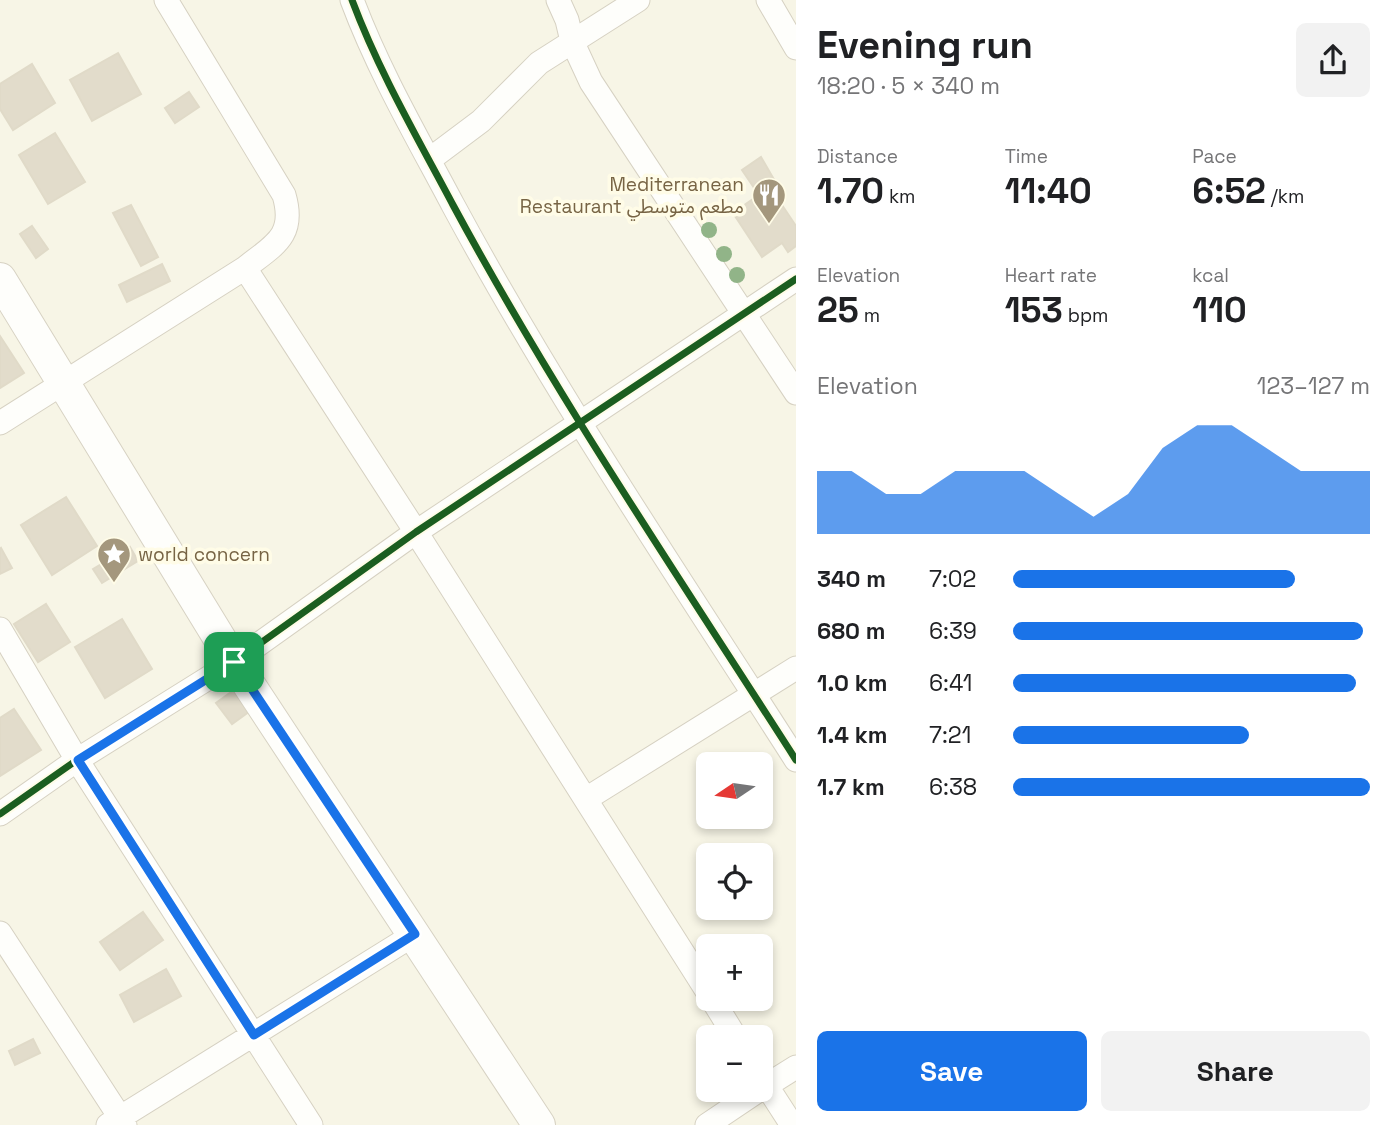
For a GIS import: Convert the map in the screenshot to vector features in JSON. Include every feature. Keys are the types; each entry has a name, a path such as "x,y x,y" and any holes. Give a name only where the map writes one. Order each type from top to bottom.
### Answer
{"main road":[{"path":"0,279 234,662 539,1125"}],"street":[{"path":"0,423 245,268 282,238 289,211 284,194 166,0"},
{"path":"352,0 398,104 494,282 579,422 796,760"},
{"path":"558,0 572,41 591,82 796,393"},
{"path":"429,160 481,121 539,63 638,0"},
{"path":"768,0 796,48"},
{"path":"245,268 696,973"},
{"path":"0,814 78,760 234,662 416,532 796,279"},
{"path":"0,629 78,760 311,1125"},
{"path":"586,799 796,668"},
{"path":"0,933 118,1123 415,934"},
{"path":"773,1080 796,1067"},
{"path":"773,1100 792,1125"},
{"path":"707,1125 739,1102"}],"building":[{"path":"118,53 141,94 92,121 70,80"},
{"path":"32,64 55,103 13,130 0,109 0,84"},
{"path":"189,92 199,107 175,123 165,108"},
{"path":"55,133 85,182 48,204 19,155"},
{"path":"761,157 776,183 759,195 742,170"},
{"path":"770,187 796,226 796,246 788,252 782,243 762,257 733,213"},
{"path":"131,205 158,257 141,266 113,213"},
{"path":"32,226 48,249 36,258 20,234"},
{"path":"162,264 170,281 127,302 119,285"},
{"path":"0,336 24,373 0,388"},
{"path":"66,497 97,546 52,575 21,525"},
{"path":"130,547 138,561 102,583 93,569"},
{"path":"0,549 12,568 0,574"},
{"path":"46,604 70,642 38,662 14,624"},
{"path":"122,619 152,669 105,698 75,647"},
{"path":"234,690 250,711 232,724 216,703"},
{"path":"14,709 41,750 0,776 0,718"},
{"path":"143,912 163,940 120,970 100,942"},
{"path":"166,969 181,996 134,1022 120,995"},
{"path":"33,1039 40,1053 15,1065 9,1051"}],"cycle path":[{"path":"352,0 386,79 412,129 534,347 619,486 796,760"},
{"path":"0,814 77,760 234,662 416,532 796,279"}],"place":[{"name":"Mediterranean Restaurant مطعم متوسطي","path":"769,225"},
{"name":"world concern","path":"114,584"}],"route":[{"path":"234,662 415,934 254,1035 78,760 234,662"}]}
